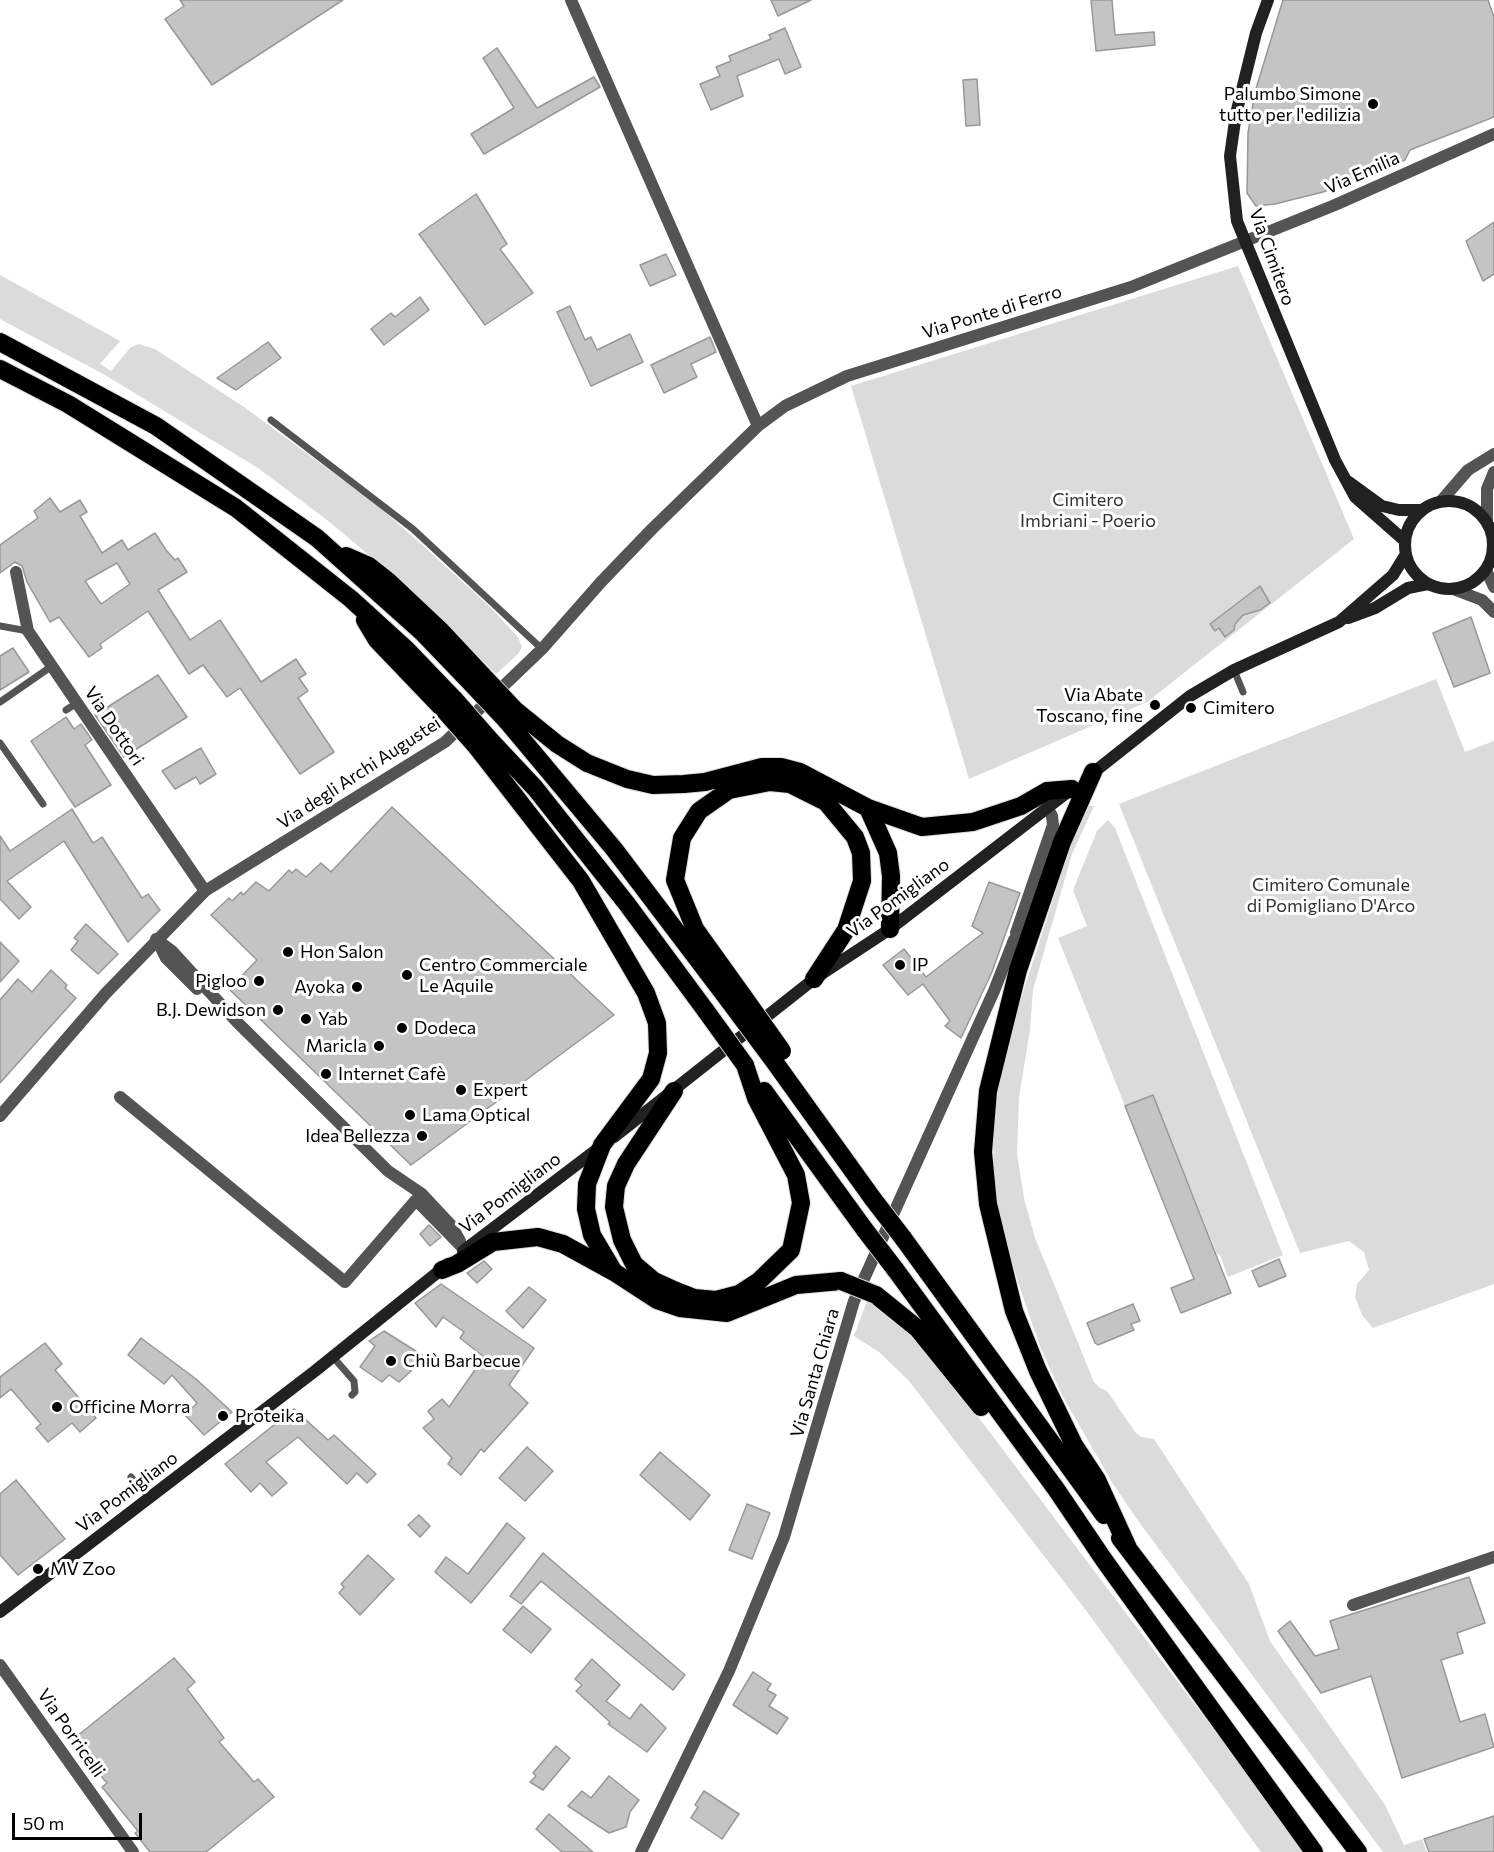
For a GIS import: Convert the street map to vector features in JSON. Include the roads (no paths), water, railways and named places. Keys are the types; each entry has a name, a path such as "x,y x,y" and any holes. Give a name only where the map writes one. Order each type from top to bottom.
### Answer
{"highway":[{"path":"0,342 156,426 335,553 477,680 511,715 614,849 825,1112 851,1168 873,1199 1128,1548 1358,1852"},
{"path":"0,369 68,404 236,508 351,599 483,743 581,881 646,993 657,1023 658,1053 651,1079 602,1145 587,1184 585,1209 592,1235 615,1272"},
{"path":"0,378 20,379"},
{"path":"511,715 587,763 627,779 653,785 684,784 705,782 762,767 781,767 800,772 868,808 922,827 973,822 1021,806 1047,791 1072,789"},
{"path":"483,743 534,788 627,904 1056,1489 1104,1560 1314,1852"},
{"path":"1093,772 1062,842 1012,993 988,1090 983,1152 988,1204 1014,1311 1038,1371 1074,1445 1097,1480 1128,1548"},
{"path":"736,999 695,929 675,880 682,838 699,811 729,790 770,782 790,784 826,802 855,837 861,853 862,881 846,930 814,979"},
{"path":"868,808 888,853 891,876 890,929"},
{"path":"674,1091 626,1164 616,1186 614,1207 622,1240 634,1264 654,1281 676,1291 694,1298 716,1300 739,1294 791,1250 800,1213 801,1203 796,1175 756,1098 745,1065"},
{"path":"441,1270 457,1264 493,1242 538,1237 563,1244 615,1272 657,1300 680,1308 727,1312 796,1285 841,1281 876,1295 918,1329 1013,1450 1056,1489"}],"main road":[{"name":"Via Cimitero","path":"1268,0 1256,33 1236,114 1230,156 1232,189 1243,241 1331,450 1346,480 1355,497 1405,548"},
{"path":"1346,480 1382,506 1399,510 1421,510"},
{"path":"1442,500 1459,501 1475,508 1491,528 1494,547 1490,566 1471,583 1453,589 1428,584 1408,588 1374,608 1339,622 1393,575 1405,548 1413,519 1421,510 1442,500"},
{"path":"1405,548 1417,576 1428,584"},
{"name":"Via Pomigliano","path":"0,1612 333,1357 465,1250 674,1091 814,979 890,929 1048,809 1190,696 1234,670 1339,622"}],"street":[{"path":"571,0 758,426"},
{"name":"Via Emilia","path":"1243,241 1335,206 1494,134"},
{"name":"Via Ponte di Ferro","path":"758,426 785,406 837,380 1131,287 1243,241"},
{"name":"Via degli Archi Augustei","path":"0,1116 156,939 205,891 445,742 542,649 601,582 758,426"},
{"path":"1442,500 1468,470 1494,454"},
{"path":"1491,528 1486,496 1494,472"},
{"path":"1490,566 1494,587"},
{"name":"Via Dottori","path":"16,572 28,631 52,666 72,706 205,891"},
{"path":"1453,589 1482,600 1494,612"},
{"path":"1014,940 1053,825 1048,809"},
{"name":"Via Santa Chiara","path":"641,1852 729,1671 757,1606 807,1467 854,1301 994,991 1014,940 1038,912"},
{"path":"156,939 166,958 210,1002"},
{"path":"156,939 172,951 237,1022 387,1171 422,1194 451,1225 465,1250"},
{"path":"120,1097 345,1282 416,1200 465,1250"},
{"path":"1353,1605 1494,1557"},
{"name":"Via Porricelli","path":"0,1665 133,1852"}],"lane":[{"path":"271,420 413,529 542,649"},
{"path":"0,626 28,631"},
{"path":"0,702 52,666"},
{"path":"1234,670 1243,692"},
{"path":"0,743 43,804"},
{"path":"333,1357 354,1381 355,1392 352,1395"},
{"path":"131,1477 149,1497"}],"place":[{"name":"Palumbo Simone tutto per l'edilizia","path":"1373,104"},
{"name":"Via Abate Toscano, fine","path":"1155,705"},
{"name":"Cimitero","path":"1191,708"},
{"name":"Hon Salon","path":"288,952"},
{"name":"IP","path":"900,965"},
{"name":"Centro Commerciale Le Aquile","path":"407,975"},
{"name":"Pigloo","path":"259,981"},
{"name":"Ayoka","path":"357,987"},
{"name":"B.J. Dewidson","path":"278,1010"},
{"name":"Yab","path":"306,1019"},
{"name":"Dodeca","path":"402,1028"},
{"name":"Maricla","path":"379,1046"},
{"name":"Internet Cafè","path":"326,1074"},
{"name":"Expert","path":"461,1090"},
{"name":"Lama Optical","path":"410,1115"},
{"name":"Idea Bellezza","path":"422,1136"},
{"name":"Chiù Barbecue","path":"391,1361"},
{"name":"Officine Morra","path":"57,1407"},
{"name":"Proteika","path":"223,1416"},
{"name":"MV Zoo","path":"38,1569"}],"park label":[{"name":"Cimitero Imbriani - Poerio","path":"1088,510"},
{"name":"Cimitero Comunale di Pomigliano D'Arco","path":"1331,895"}]}
